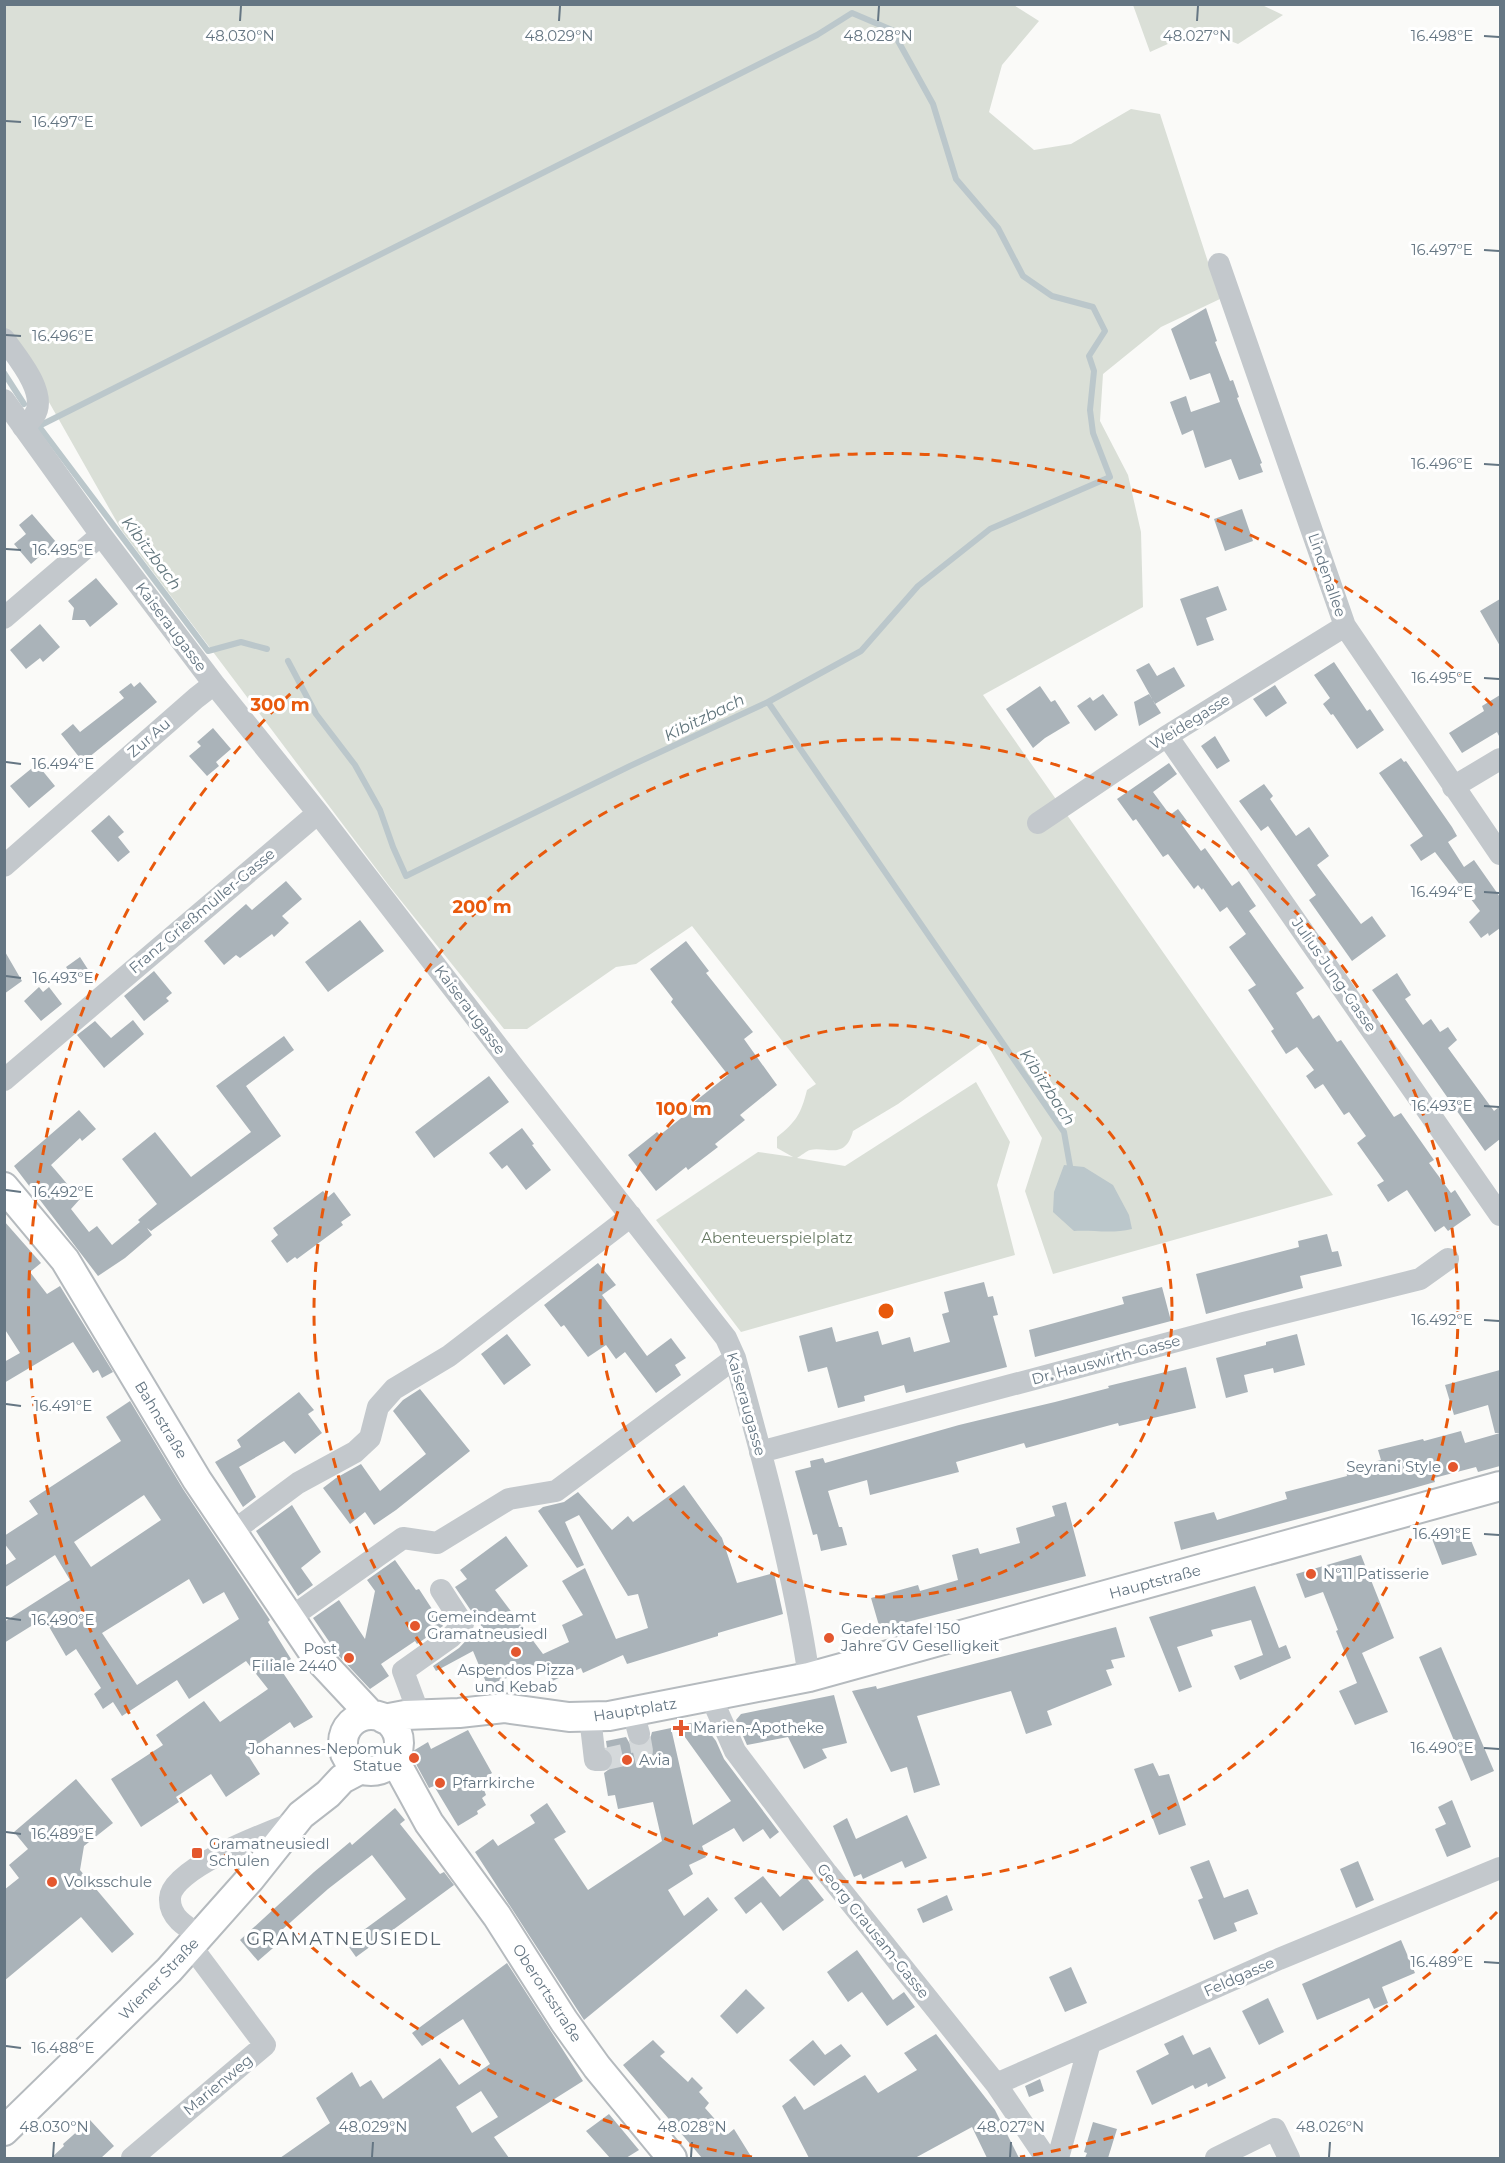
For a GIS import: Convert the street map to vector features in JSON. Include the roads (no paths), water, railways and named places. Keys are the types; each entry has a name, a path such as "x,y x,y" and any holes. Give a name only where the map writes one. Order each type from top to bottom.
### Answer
{"main road":[{"name":"Bahnstraße","path":"4,1187 65,1260 198,1480 372,1744"},
{"name":"Hauptstraße","path":"809,1677 1500,1486"},
{"name":"Hauptplatz","path":"372,1744 418,1714 459,1713 504,1708 636,1723 711,1697 809,1677"},
{"name":"Hauptplatz","path":"372,1744 459,1713"},
{"name":"Wiener Straße","path":"4,2131 149,1991 195,1941 250,1879 298,1819 318,1786 372,1744"},
{"name":"Oberortsstraße","path":"372,1744 411,1808 429,1823 496,1916 584,2050 672,2158"}],"street":[{"name":"Lindenallee","path":"1219,264 1345,626 1500,854"},
{"path":"4,339 35,388 38,404 34,416 23,427"},
{"name":"Kaiseraugasse","path":"4,400 101,535 214,684 318,813 726,1338 735,1358 760,1452 800,1616 809,1677"},
{"path":"4,618 101,535"},
{"name":"Weidegasse","path":"1038,823 1167,736 1345,626"},
{"name":"Zur Au","path":"4,866 68,808 214,684"},
{"name":"Julius Jung-Gasse","path":"1167,736 1500,1215"},
{"path":"1453,787 1500,759"},
{"name":"Franz Grießmüller-Gasse","path":"4,1080 318,813"},
{"path":"232,1532 298,1484 355,1452 370,1438 378,1407 394,1389 449,1356 631,1216"},
{"name":"Dr. Hauswirth-Gasse","path":"760,1452 1222,1329 1420,1279 1448,1259"},
{"path":"290,1618 403,1538 437,1543 509,1499 556,1491 735,1358"},
{"path":"418,1714 403,1671 451,1637 463,1624 441,1590"},
{"name":"Georg Grausam-Gasse","path":"711,1697 735,1751 827,1873 996,2084 1046,2158"},
{"path":"590,1717 595,1760 601,1760"},
{"path":"195,1941 174,1915 170,1899 175,1884 183,1876 211,1859 298,1819"},
{"name":"Feldgasse","path":"996,2084 1279,1959 1500,1868"},
{"name":"Marienweg","path":"132,2158 265,2045 195,1941"},
{"path":"1058,2158 1090,2043"},
{"path":"1216,2158 1275,2129 1289,2158"}],"waterway":[{"path":"39,426 817,35 852,13 892,30 933,104 956,179 998,228 1023,276 1052,296 1093,307 1105,331 1089,356 1094,371 1090,410 1093,433 1110,477 990,529 918,586 861,651 768,702"},
{"name":"Kibitzbach","path":"4,373 24,404"},
{"name":"Kibitzbach","path":"38,425 208,651 241,642 267,649"},
{"name":"Kibitzbach","path":"288,661 316,714 355,765 380,810 406,876 630,766 768,702 1064,1132 1070,1166"}],"tunnel":[{"path":"601,1760 642,1751 639,1734"}],"place":[{"name":"Seyrani Style","path":"1453,1467"},
{"name":"N°11 Patisserie","path":"1311,1574"},
{"name":"Gemeindeamt Gramatneusiedl","path":"415,1626"},
{"name":"Gedenktafel 150 Jahre GV Geselligkeit","path":"829,1638"},
{"name":"Aspendos Pizza und Kebab","path":"516,1652"},
{"name":"Post Filiale 2440","path":"349,1658"},
{"name":"Marien-Apotheke","path":"681,1728"},
{"name":"Johannes-Nepomuk Statue","path":"414,1758"},
{"name":"Avia","path":"627,1760"},
{"name":"Pfarrkirche","path":"440,1783"},
{"name":"Gramatneusiedl Schulen","path":"197,1853"},
{"name":"Volksschule","path":"52,1882"}],"district":[{"name":"GRAMATNEUSIEDL","path":"344,1939"}],"park label":[{"name":"Abenteuerspielplatz","path":"777,1238"}]}
